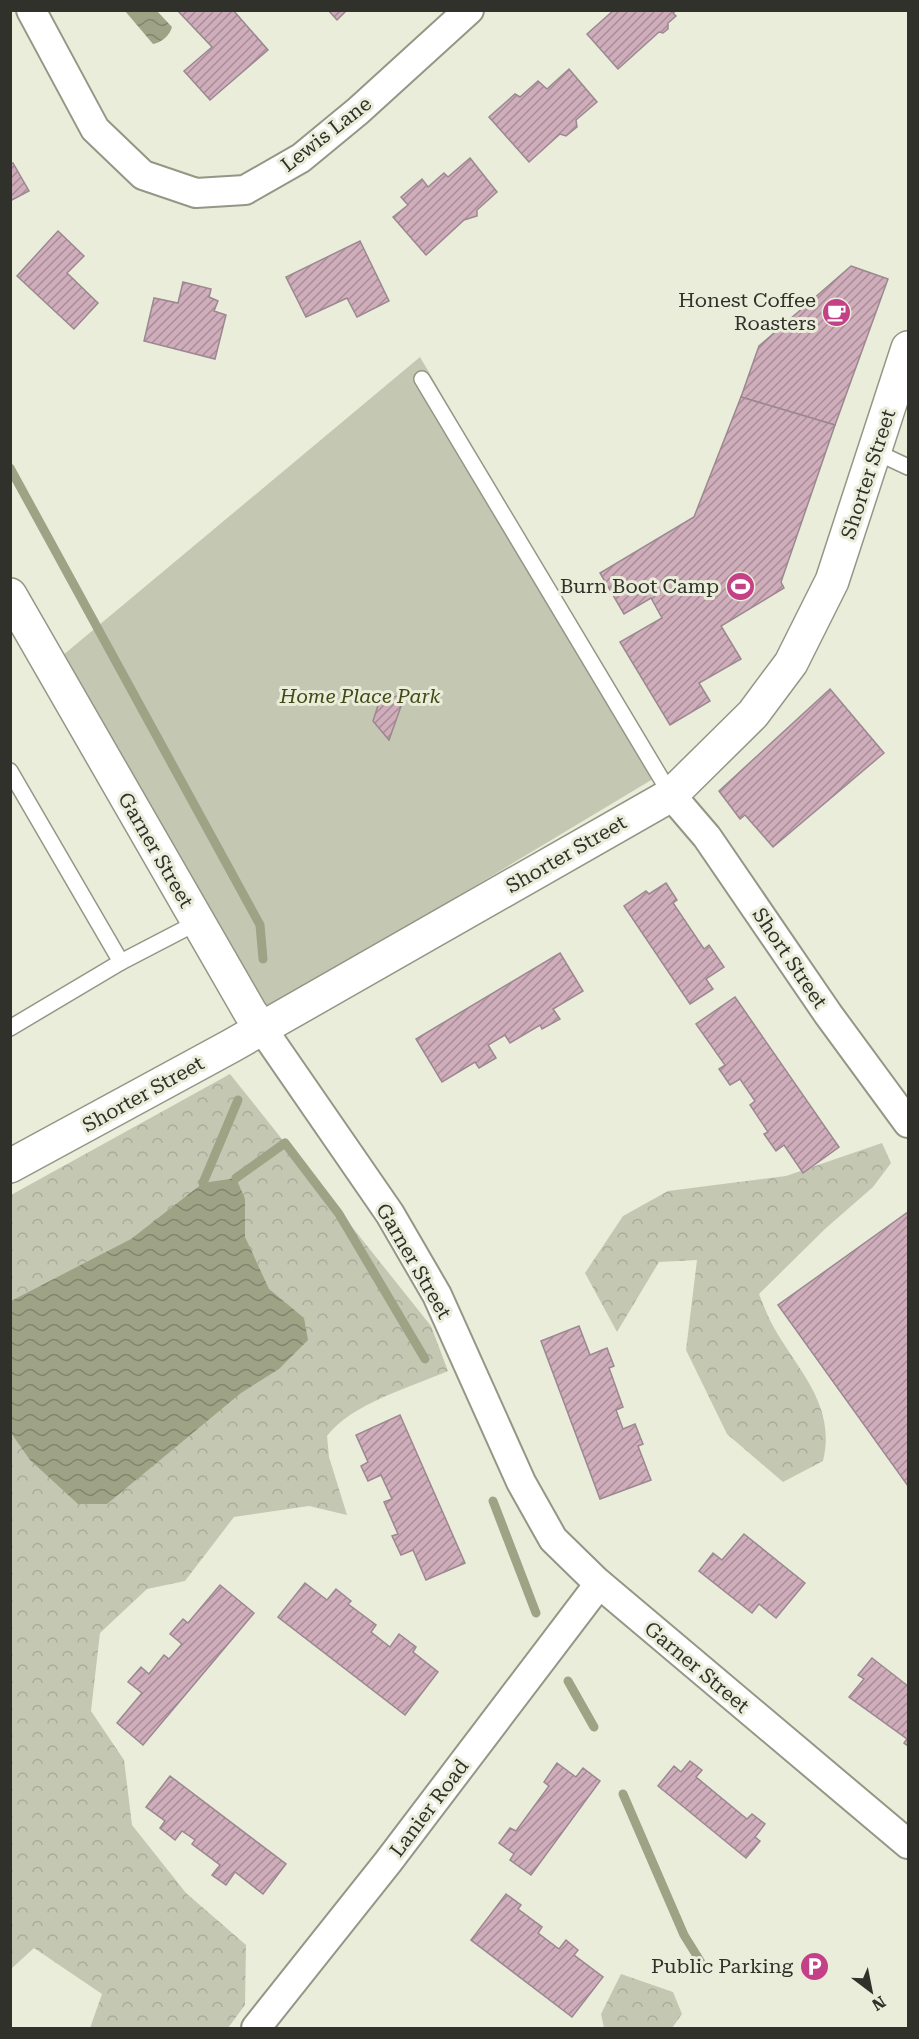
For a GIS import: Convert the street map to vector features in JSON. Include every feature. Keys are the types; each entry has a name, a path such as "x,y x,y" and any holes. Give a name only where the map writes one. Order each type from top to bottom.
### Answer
{"street":[{"name":"Lewis Lane","path":"31,10 95,129 143,175 196,193 245,190 301,158 358,111 469,10"},
{"name":"Shorter Street","path":"10,1166 671,795 753,714 791,663 832,581 909,348"},
{"name":"Garner Street","path":"10,595 261,1027 390,1214 437,1295 521,1482 553,1539 599,1584 909,1844"},
{"name":"Short Street","path":"671,795 707,837 828,1014 909,1123"},
{"name":"Lanier Road","path":"256,2028 388,1862 599,1584"}],"lane":[{"path":"422,379 671,795"},
{"path":"876,452 909,467"},
{"path":"10,771 122,962"},
{"path":"10,1028 122,962 198,922"}],"green space":[{"name":"Home Place Park","path":"420,357 663,773 275,1006 250,1012 50,666"},
{"path":"230,1074 431,1326 448,1371 366,1406 338,1425 327,1436 329,1457 347,1515 309,1506 234,1517 185,1581 147,1589 100,1633 91,1711 124,1760 132,1825 186,1893 246,1945 245,2005 228,2028 90,2028 102,1994 34,1948 11,1969 11,1195"},
{"path":"882,1143 891,1163 873,1187 825,1229 759,1294 772,1324 812,1388 824,1422 826,1441 823,1461 783,1482 727,1434 686,1350 697,1260 659,1262 617,1332 585,1273 623,1216 668,1191 786,1176"},
{"path":"621,1974 673,1992 682,2014 672,2028 604,2028 601,2014"}],"water":[{"path":"125,11 157,11 172,27 171,30 162,40 153,44"},
{"path":"236,1178 245,1199 245,1237 269,1289 304,1318 308,1340 279,1369 241,1393 107,1504 78,1504 30,1460 11,1433 11,1301 131,1239 203,1183"}],"building":[{"path":"177,10 233,10 268,50 210,100 184,71 212,47"},
{"path":"328,10 347,10 337,20"},
{"path":"614,10 677,10 673,13 676,16 668,23 668,29 663,33 659,32 618,69 587,34"},
{"path":"569,69 597,102 576,120 577,127 566,136 560,134 529,162 489,117 515,94 520,97 538,81 547,89"},
{"path":"470,158 497,192 477,210 477,216 464,220 426,255 393,217 408,205 401,197 422,179 428,187 444,173 448,177"},
{"path":"13,163 29,191 10,201 10,164"},
{"path":"58,231 84,256 67,273 98,303 74,329 17,276"},
{"path":"360,241 389,301 357,317 347,298 306,317 286,277"},
{"name":"Honest Coffee Roasters","path":"851,266 888,279 835,425 741,397 759,346"},
{"path":"183,282 211,289 209,297 218,301 214,311 226,315 215,359 144,341 154,298 178,303"},
{"path":"741,397 835,425 781,582 784,588 721,626 741,659 699,683 710,701 670,725 620,642 662,618 651,598 624,614 600,573 694,517"},
{"path":"830,689 884,753 773,847 745,815 740,819 719,791"},
{"path":"405,695 389,740 373,721 380,699"},
{"path":"666,883 677,900 673,903 704,949 709,945 724,967 706,979 713,989 690,1004 624,906 646,891 649,894"},
{"path":"560,953 583,991 553,1009 560,1019 542,1029 540,1025 510,1043 505,1035 488,1045 496,1058 479,1068 475,1062 442,1082 416,1039"},
{"path":"735,997 839,1147 803,1173 784,1145 776,1151 764,1134 768,1132 750,1105 755,1101 740,1079 730,1085 719,1069 725,1065 696,1024"},
{"path":"908,1212 908,1486 778,1305"},
{"path":"579,1326 590,1355 607,1348 614,1366 609,1368 623,1407 616,1410 623,1429 635,1424 643,1444 638,1446 651,1480 600,1499 541,1341"},
{"path":"400,1415 465,1563 426,1580 413,1550 401,1555 392,1536 398,1534 384,1502 392,1499 381,1475 368,1481 361,1466 368,1462 356,1435"},
{"path":"744,1534 805,1583 776,1618 759,1604 752,1613 699,1571 713,1553 722,1560"},
{"path":"305,1583 327,1600 336,1589 351,1601 348,1604 376,1625 371,1632 390,1647 399,1634 416,1647 413,1652 438,1672 405,1715 278,1617"},
{"path":"220,1585 254,1613 143,1745 117,1723 142,1693 128,1682 141,1667 149,1674 164,1655 169,1659 182,1644 170,1634 183,1619 188,1623"},
{"path":"872,1658 908,1686 908,1746 904,1743 907,1739 849,1697 864,1679 858,1675"},
{"path":"690,1761 702,1770 696,1777 747,1819 752,1814 765,1824 755,1837 760,1841 746,1858 658,1786 674,1766 681,1772"},
{"path":"557,1763 576,1777 583,1768 600,1781 531,1875 510,1860 514,1854 499,1843 510,1828 516,1831 549,1786 544,1782"},
{"path":"170,1776 286,1864 263,1894 235,1872 226,1885 212,1875 220,1865 192,1844 195,1840 182,1831 175,1840 160,1828 165,1821 146,1807"},
{"path":"506,1894 521,1905 518,1909 542,1927 538,1933 559,1949 566,1940 578,1950 574,1955 603,1977 572,2017 471,1940"}],"waterway":[{"path":"10,468 260,925 263,959"},
{"path":"203,1183 238,1100"},
{"path":"236,1178 285,1143 339,1214 425,1359"},
{"path":"493,1501 536,1613"},
{"path":"568,1681 594,1727"},
{"path":"623,1794 684,1935 702,1964"}],"place":[{"name":"Honest Coffee Roasters","path":"837,312"},
{"name":"Burn Boot Camp","path":"740,586"},
{"name":"Public Parking","path":"814,1966"}]}
